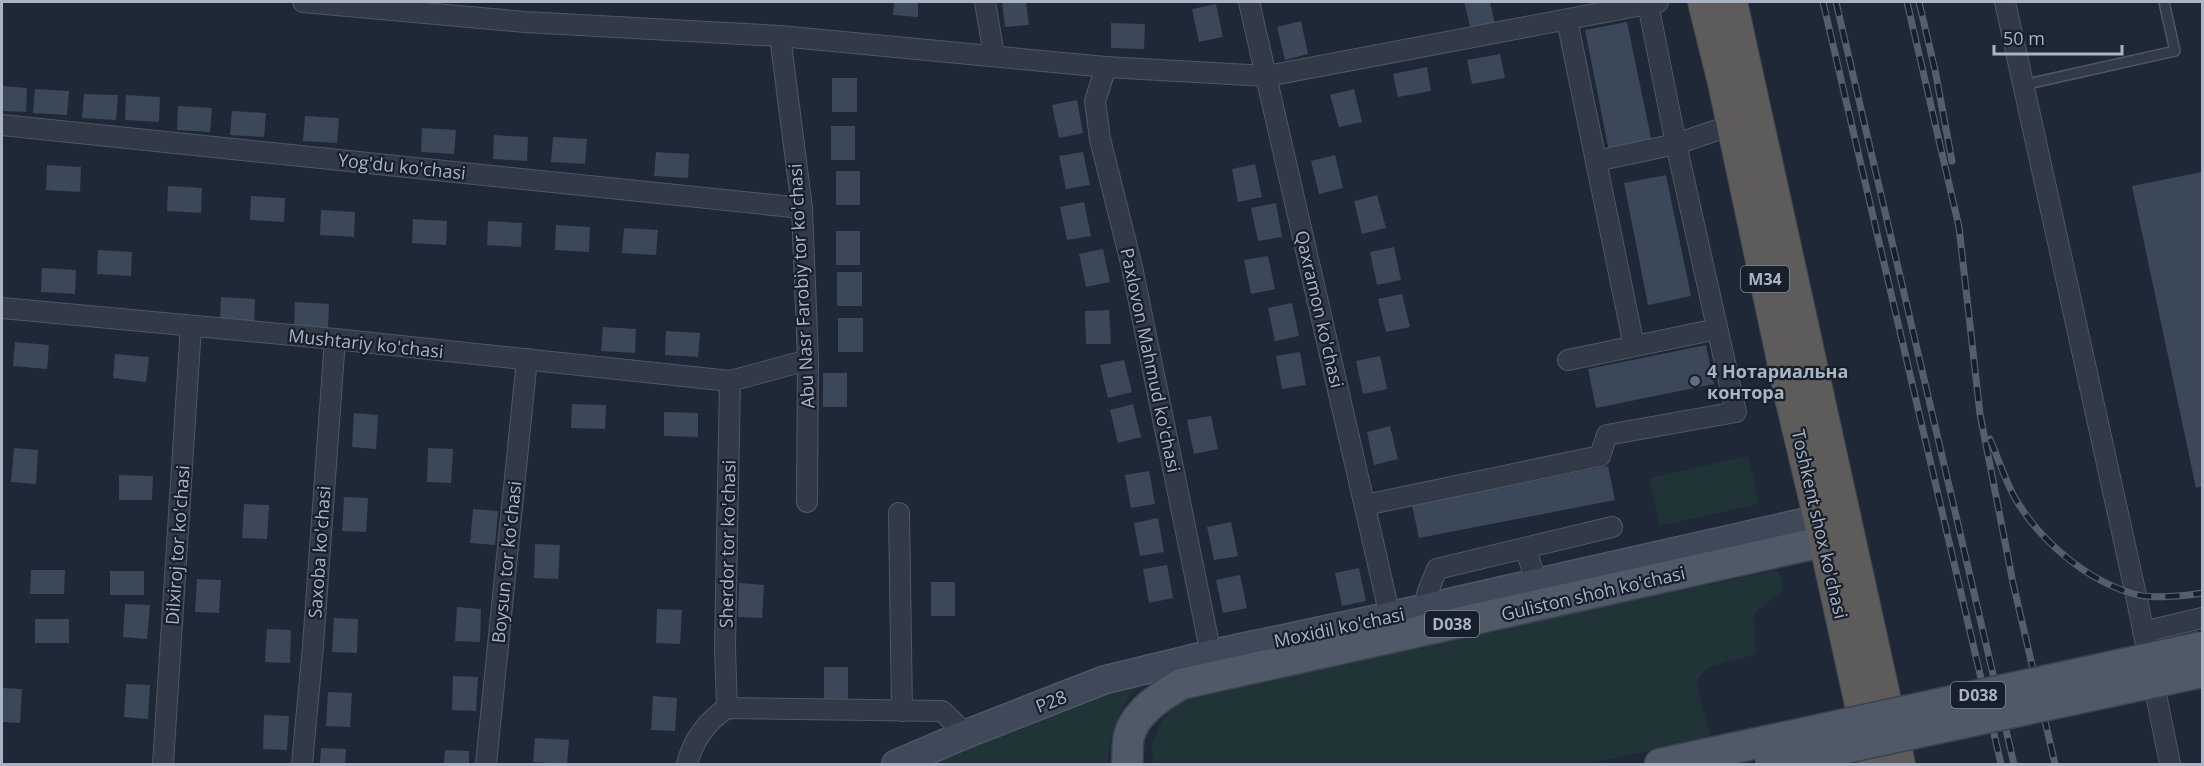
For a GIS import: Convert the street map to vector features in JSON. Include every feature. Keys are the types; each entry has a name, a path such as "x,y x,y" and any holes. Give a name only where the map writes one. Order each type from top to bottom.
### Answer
{"highway":[{"name":"Toshkent shox ko'chasi","path":"1704,2 1736,80 1822,411 1834,527 1874,765"},
{"name":"Toshkent shox ko'chasi","path":"1731,2 1736,80 1732,125 1791,398 1834,527 1899,765"}],"main road":[{"name":"Moxidil ko'chasi","path":"1211,654 1537,582 1834,527"},
{"name":"Guliston shoh ko'chasi","path":"1127,765 1129,736 1144,711 1160,697 1181,684 1834,527"},
{"name":"D038","path":"1762,754 2202,647"},
{"name":"Р28","path":"896,765 966,734 1104,680 1211,654"},
{"name":"D038","path":"1660,765 1762,754 2202,672"}],"street":[{"path":"303,2 525,22 780,36 1106,67 1267,76 1653,3 1676,144 1736,412 1607,435 1600,456 1365,505"},
{"path":"985,2 994,55"},
{"name":"Qaxramon ko'chasi","path":"1249,2 1390,616"},
{"path":"2005,2 2143,632 2169,765"},
{"path":"1567,20 1634,346"},
{"name":"Abu Nasr Farobiy tor ko'chasi","path":"780,36 802,208 808,360 807,502"},
{"name":"Paxlovon Mahmud ko'chasi","path":"1106,67 1095,101 1100,140 1132,267 1211,654"},
{"name":"Yog'du ko'chasi","path":"2,125 802,208"},
{"path":"1596,161 1676,144 1732,125"},
{"name":"Mushtariy ko'chasi","path":"2,308 335,339 730,381"},
{"name":"Dilxiroj tor ko'chasi","path":"163,765 191,326"},
{"path":"1568,360 1717,329"},
{"name":"Saxoba ko'chasi","path":"302,765 335,339"},
{"name":"Boysun tor ko'chasi","path":"486,765 527,359"},
{"path":"730,381 808,360"},
{"name":"Sherdor tor ko'chasi","path":"727,708 725,648 730,381"},
{"path":"899,513 902,711"},
{"path":"1424,608 1437,569 1612,527"},
{"path":"1525,548 1537,582"},
{"path":"2143,632 2202,618"},
{"path":"687,765 692,748 711,718 727,708 942,711 966,734"}],"lane":[{"path":"2023,85 2175,51 2164,2"}],"green space":[{"path":"1748,456 1759,504 1660,526 1649,478"},
{"path":"1778,570 1784,589 1754,614 1756,654 1709,667 1696,681 1711,738 1585,764 1153,764 1152,744 1163,718 1187,697 1211,690"},
{"path":"1144,679 1118,718 1111,739 1108,764 924,764"}],"building":[{"path":"894,2 918,2 918,17 893,15"},
{"path":"1002,2 1026,2 1029,25 1005,27"},
{"path":"1464,2 1490,2 1495,24 1471,30"},
{"path":"1216,4 1223,37 1199,42 1192,9"},
{"path":"1301,21 1308,54 1285,60 1277,27"},
{"path":"1627,22 1652,143 1609,151 1585,30"},
{"path":"1111,23 1145,24 1144,49 1111,48"},
{"path":"1500,54 1505,78 1472,84 1467,60"},
{"path":"1427,67 1431,91 1398,97 1393,74"},
{"path":"832,78 857,78 857,112 832,112"},
{"path":"2,86 27,88 26,112 2,111"},
{"path":"35,89 69,91 67,115 33,113"},
{"path":"1354,89 1362,122 1339,127 1330,95"},
{"path":"84,94 118,95 116,120 82,118"},
{"path":"126,95 160,97 159,122 125,120"},
{"path":"1077,100 1083,133 1059,138 1052,105"},
{"path":"178,106 212,108 210,132 177,130"},
{"path":"232,111 266,113 264,137 230,135"},
{"path":"305,116 339,118 337,143 303,141"},
{"path":"831,126 855,126 855,160 831,160"},
{"path":"422,128 456,130 454,154 421,152"},
{"path":"494,135 528,137 527,161 493,159"},
{"path":"553,137 587,139 585,164 551,162"},
{"path":"656,152 689,154 688,178 654,176"},
{"path":"1083,152 1090,185 1066,189 1059,156"},
{"path":"1335,155 1343,188 1319,194 1311,161"},
{"path":"1255,164 1262,197 1238,202 1232,169"},
{"path":"47,165 81,167 80,192 46,190"},
{"path":"836,171 860,171 860,205 836,205"},
{"path":"2202,172 2202,486 2196,488 2132,186"},
{"path":"1666,175 1691,296 1648,305 1624,183"},
{"path":"168,186 202,188 201,213 167,211"},
{"path":"1377,195 1386,228 1362,234 1354,201"},
{"path":"251,196 285,198 284,222 250,220"},
{"path":"1084,202 1091,236 1067,240 1060,207"},
{"path":"1276,203 1282,237 1258,241 1251,208"},
{"path":"321,210 355,212 354,237 320,235"},
{"path":"413,219 447,221 446,245 412,243"},
{"path":"488,221 522,223 521,247 487,245"},
{"path":"556,225 590,227 589,252 555,250"},
{"path":"624,228 658,230 656,255 622,253"},
{"path":"836,231 860,231 860,265 836,265"},
{"path":"1394,247 1401,280 1377,285 1370,252"},
{"path":"1103,249 1110,282 1086,287 1079,254"},
{"path":"98,250 132,252 131,276 97,274"},
{"path":"1268,256 1275,289 1251,294 1244,260"},
{"path":"42,268 76,270 75,294 41,292"},
{"path":"837,272 862,272 862,306 837,306"},
{"path":"1402,294 1410,327 1386,332 1378,299"},
{"path":"221,297 255,299 254,324 220,322"},
{"path":"295,302 329,304 328,328 294,327"},
{"path":"1292,303 1299,336 1275,341 1268,308"},
{"path":"1109,310 1111,344 1086,344 1085,311"},
{"path":"838,318 863,318 863,352 838,352"},
{"path":"603,327 636,329 635,353 601,351"},
{"path":"666,331 700,333 698,357 665,355"},
{"path":"15,342 49,345 47,369 13,366"},
{"path":"1706,345 1714,384 1596,408 1588,369"},
{"path":"1300,352 1306,385 1282,389 1276,356"},
{"path":"115,354 149,357 146,382 113,378"},
{"path":"1380,356 1387,389 1363,394 1356,361"},
{"path":"1124,360 1132,392 1108,398 1100,365"},
{"path":"823,373 847,373 847,407 823,407"},
{"path":"572,404 606,405 605,429 571,428"},
{"path":"1133,404 1141,437 1118,443 1110,410"},
{"path":"664,412 698,413 698,437 664,436"},
{"path":"354,413 378,415 376,449 352,447"},
{"path":"1211,416 1218,449 1194,454 1187,420"},
{"path":"1390,426 1398,459 1374,465 1367,432"},
{"path":"14,448 38,450 36,484 11,482"},
{"path":"428,448 453,449 451,483 427,482"},
{"path":"1608,466 1615,500 1419,538 1412,505"},
{"path":"1149,471 1155,504 1131,508 1125,475"},
{"path":"119,475 153,476 152,500 119,500"},
{"path":"344,497 368,498 366,532 342,531"},
{"path":"244,504 269,505 267,539 242,538"},
{"path":"473,509 498,511 495,545 470,543"},
{"path":"1158,518 1164,552 1140,556 1134,523"},
{"path":"1231,522 1238,556 1214,560 1207,527"},
{"path":"535,544 560,545 558,579 534,578"},
{"path":"1167,565 1173,598 1149,603 1143,569"},
{"path":"1359,568 1366,601 1342,606 1335,573"},
{"path":"31,570 65,570 64,594 30,594"},
{"path":"110,571 144,571 144,595 110,595"},
{"path":"1240,575 1247,608 1223,613 1216,580"},
{"path":"197,579 221,580 219,613 195,612"},
{"path":"931,582 955,582 955,616 931,616"},
{"path":"739,583 764,585 762,618 738,617"},
{"path":"125,604 150,605 147,639 123,637"},
{"path":"457,607 481,609 480,642 455,641"},
{"path":"657,609 682,610 680,644 656,643"},
{"path":"334,618 358,619 357,653 332,652"},
{"path":"35,619 69,619 69,643 35,643"},
{"path":"267,629 291,630 290,663 265,662"},
{"path":"824,667 848,667 848,701 824,701"},
{"path":"453,676 478,677 476,711 452,710"},
{"path":"126,684 150,685 148,719 124,717"},
{"path":"2,688 22,689 20,723 2,722"},
{"path":"328,692 352,693 350,727 326,726"},
{"path":"653,696 677,698 675,731 651,730"},
{"path":"264,715 289,716 287,750 263,749"},
{"path":"535,738 569,740 567,764 533,762"},
{"path":"321,748 346,749 345,764 320,764"},
{"path":"445,750 469,751 469,764 444,764"}],"railway":[{"path":"1823,2 2001,764"},
{"path":"1836,2 2014,764"},
{"path":"1907,2 1959,227 1980,414 2013,583 2055,764"},
{"path":"1919,2 1935,70 1952,161"},
{"path":"1990,439 2011,491 2025,514 2051,544 2082,569 2116,588 2141,596 2202,593"}],"place":[{"name":"4 Нотариальна контора","path":"1695,381"}]}
